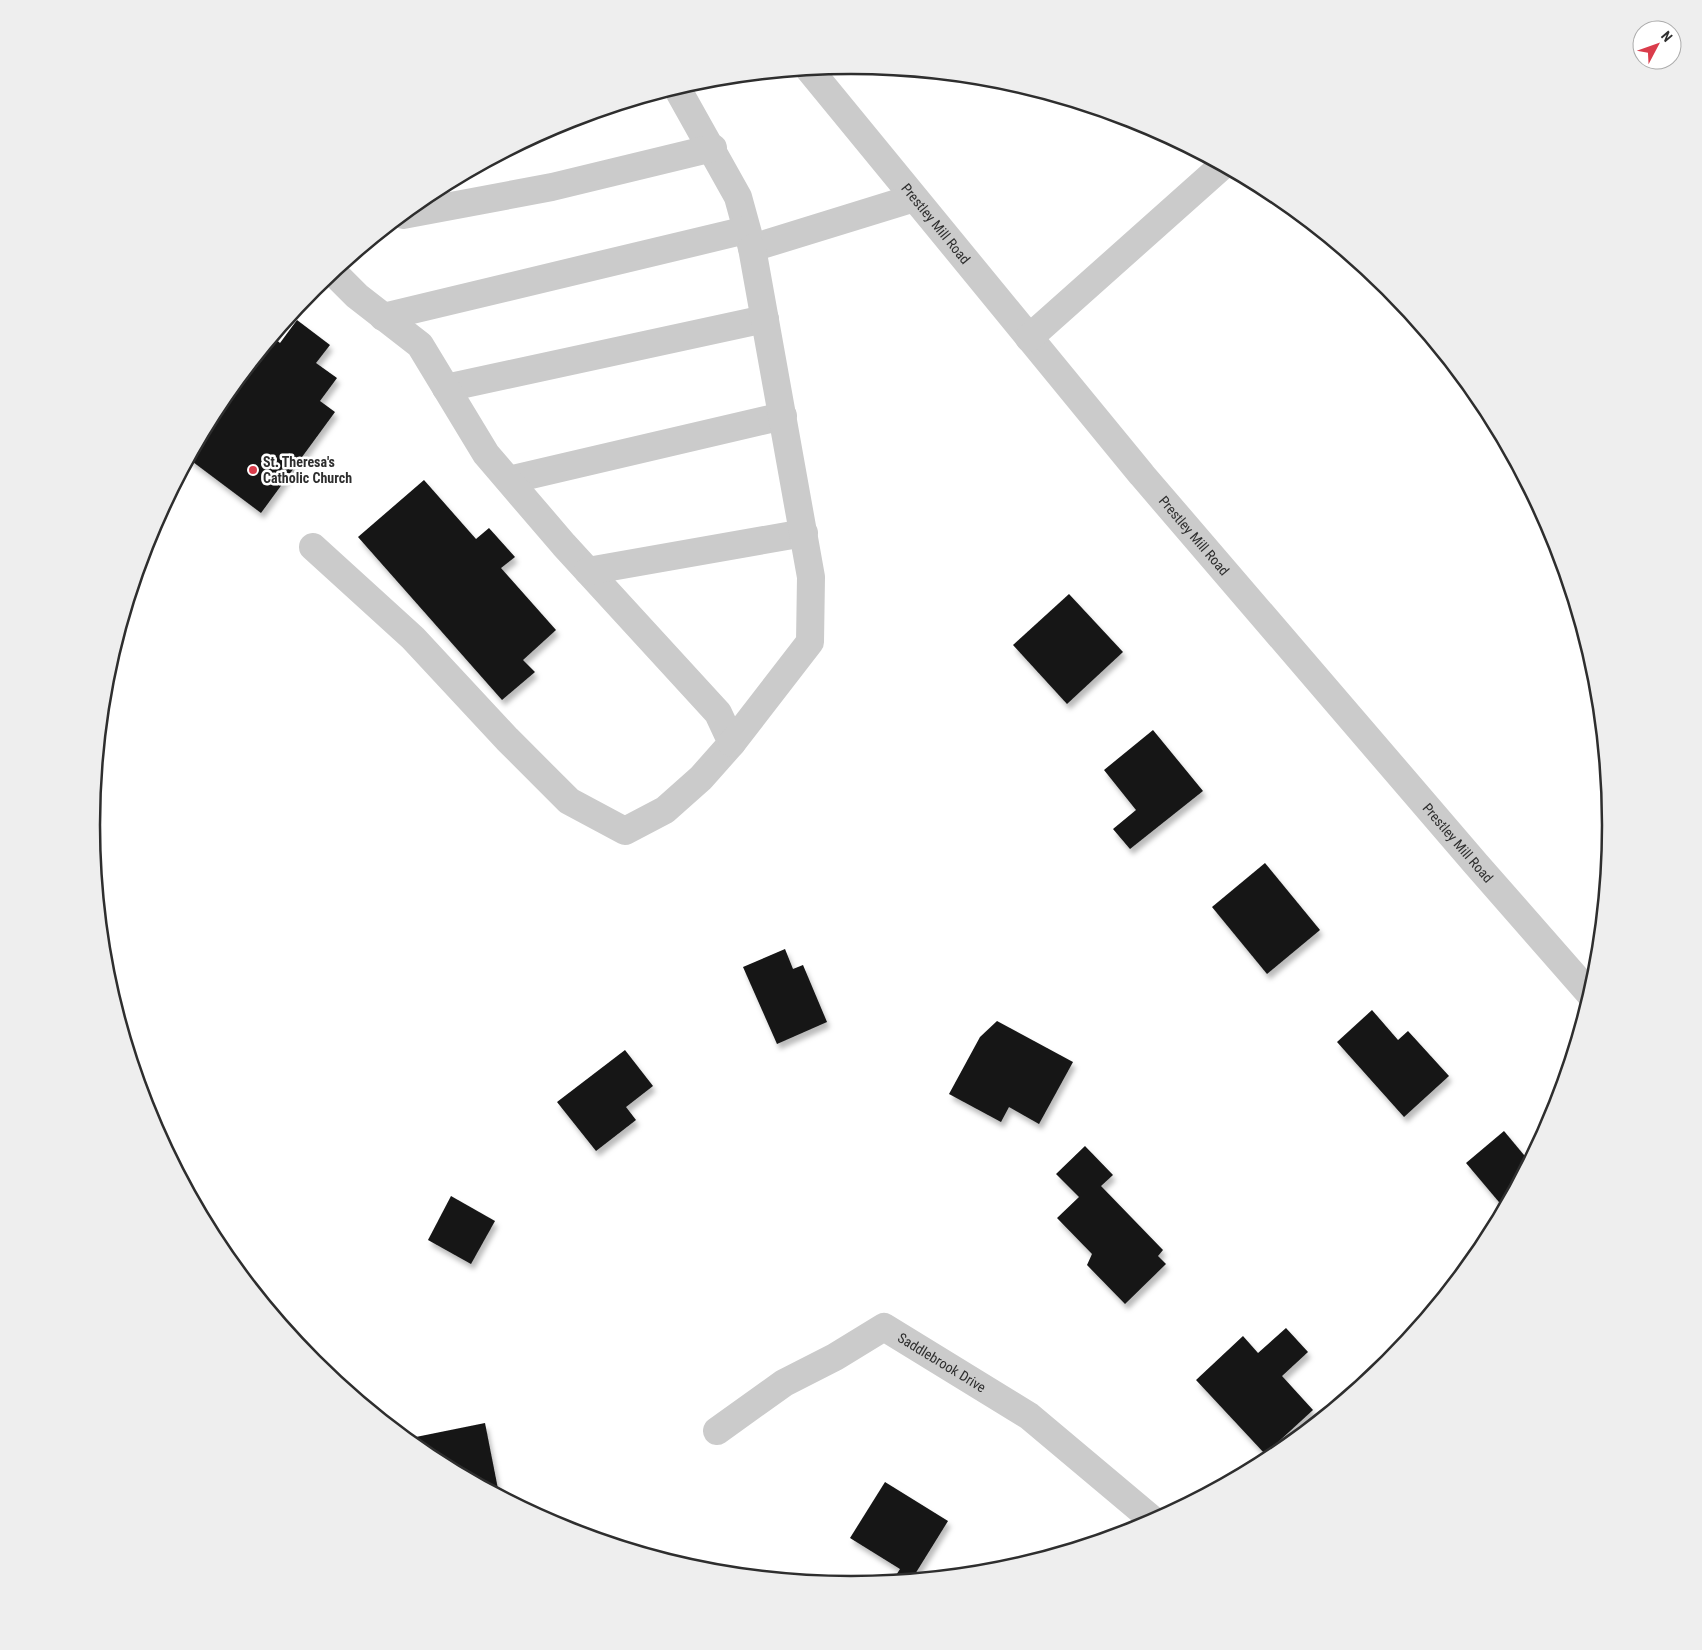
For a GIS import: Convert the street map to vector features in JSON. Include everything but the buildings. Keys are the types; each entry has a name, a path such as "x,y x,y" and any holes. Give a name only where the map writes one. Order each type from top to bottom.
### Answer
{"street":[{"name":"Prestley Mill Road","path":"814,75 1149,483 1584,988"},
{"path":"313,547 412,638 507,739 569,801 625,831 665,810 701,778 732,743 810,642 811,577 765,319 749,239 738,197 713,148 680,94"},
{"path":"417,212 552,187 713,148"},
{"path":"1029,338 1218,169"},
{"path":"383,317 749,239 914,198"},
{"path":"338,277 357,296 420,345 486,454 588,571 718,713 732,743"},
{"path":"446,388 765,319"},
{"path":"509,480 782,416"},
{"path":"588,571 804,533"},
{"name":"Saddlebrook Drive","path":"717,1430 784,1383 835,1357 884,1327 1029,1416 1147,1515"}],"place":[{"name":"St. Theresa's Catholic Church","path":"253,470"}]}
